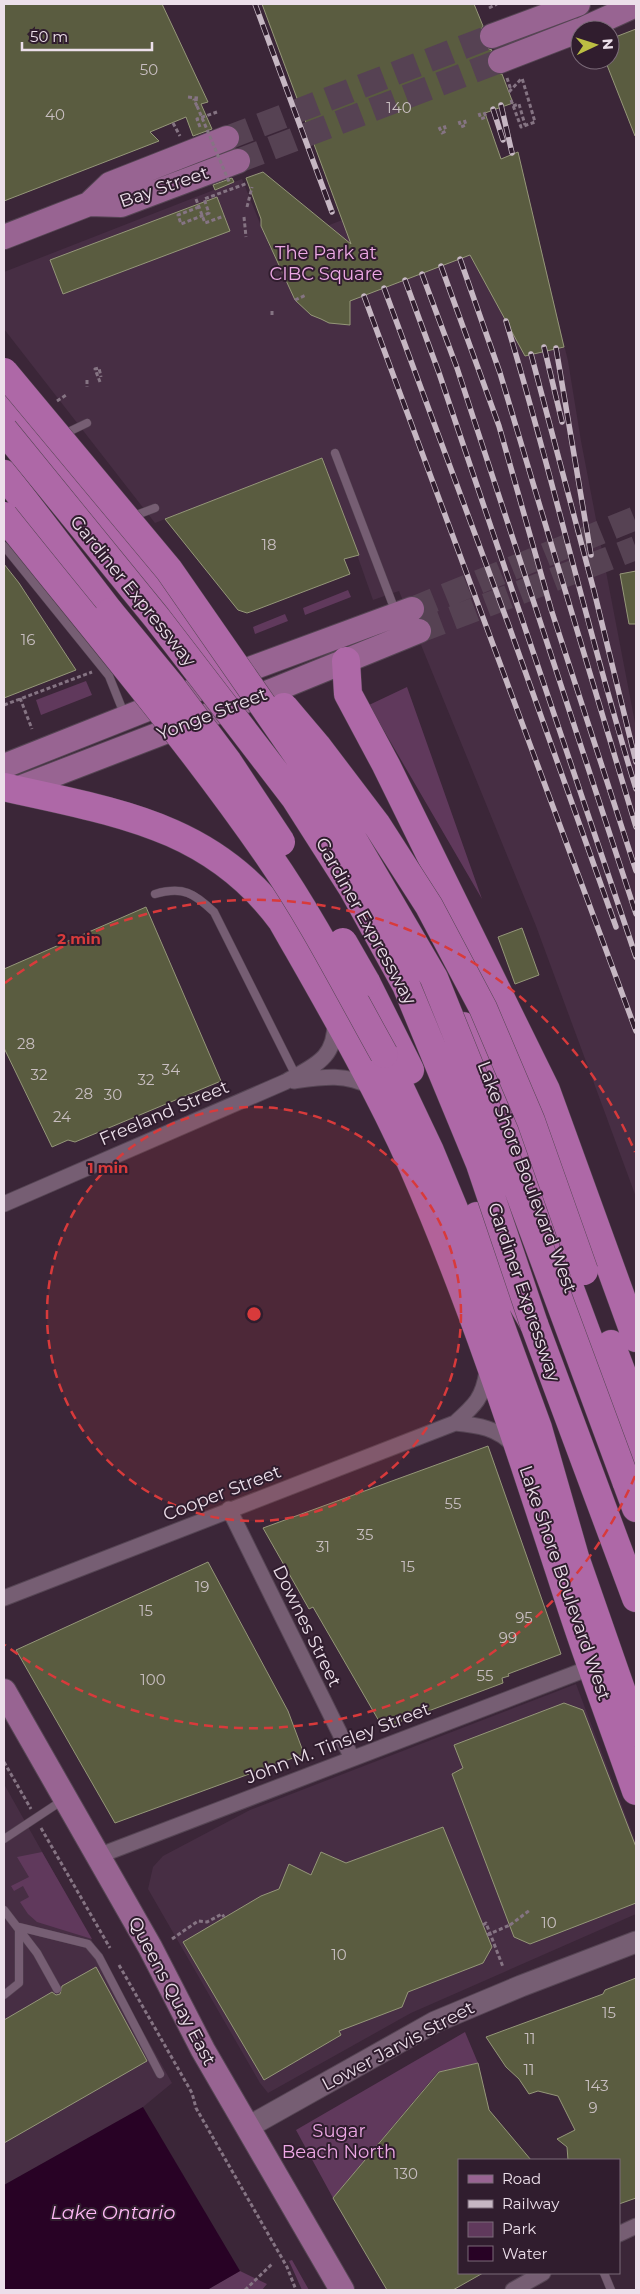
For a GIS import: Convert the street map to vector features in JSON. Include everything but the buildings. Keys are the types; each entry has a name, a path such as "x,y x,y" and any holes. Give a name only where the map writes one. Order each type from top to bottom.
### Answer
{"highway":[{"name":"Gardiner Expressway","path":"4,372 169,570 337,812 434,978 505,1154 636,1508"},
{"name":"Lake Shore Boulevard West","path":"4,402 108,527 228,678 351,851 434,975 491,1076 636,1466"},
{"name":"Gardiner Expressway","path":"4,430 157,618 295,798 353,889 410,994 480,1164 534,1324 636,1598"},
{"path":"4,474 110,612 171,686 222,755 299,869 366,982 455,1161 489,1244 534,1324"},
{"path":"4,516 211,774 272,860 322,943 384,1054 430,1151 488,1291 538,1428 575,1557 635,1726"},
{"path":"169,570 317,746 377,825 429,906 483,1008 531,1121 636,1410"},
{"path":"346,661 348,694 390,774 546,1090 636,1338"},
{"name":"Lake Shore Boulevard West","path":"6,784 133,818 164,829 199,845 241,876 264,897 282,921 376,1090 413,1167 489,1360 592,1667 636,1790"},
{"path":"491,1076 572,1205 625,1306"}],"main road":[{"path":"492,36 578,4"},
{"path":"602,20 636,5"},
{"path":"503,68 570,35"},
{"name":"Bay Street","path":"4,237 89,204 110,184 227,138"},
{"name":"Bay Street","path":"89,204 120,205 238,161"},
{"name":"Yonge Street","path":"6,784 245,701 346,661 409,618"},
{"name":"Yonge Street","path":"6,784 126,719 228,678 409,618"},
{"name":"Queens Quay East","path":"4,1691 248,2127 342,2290"},
{"name":"Lower Jarvis Street","path":"248,2127 435,2022 503,1993 636,1942"}],"street":[{"name":"Freeland Street","path":"4,1204 291,1079 318,1064 331,1050 336,1032 335,1014"},
{"name":"Freeland Street","path":"291,1079 340,1076 353,1078 376,1090"},
{"name":"Cooper Street","path":"4,1598 455,1423 476,1404 484,1390 489,1360"},
{"name":"Cooper Street","path":"455,1423 480,1425 504,1435 521,1453"},
{"name":"Downes Street","path":"229,1510 352,1758"},
{"name":"John M. Tinsley Street","path":"98,1856 592,1667"},
{"path":"620,2234 636,2226"},
{"path":"513,2290 541,2274"}],"lane":[{"path":"40,445 87,423"},
{"path":"335,454 409,618"},
{"path":"108,527 155,508"},
{"path":"4,546 109,676 126,719"},
{"path":"156,894 174,889 196,895 214,912 291,1079"},
{"path":"4,1838 65,1798"},
{"path":"4,1910 19,1926 57,1989"},
{"path":"4,1995 19,1983 19,1926"},
{"path":"19,1926 88,1944 99,1957 160,2074"},
{"path":"604,2274 611,2290"}],"path":[{"path":"489,8 497,4"},
{"path":"503,68 510,91 522,78"},
{"path":"511,100 521,127 535,122 522,78 524,68"},
{"path":"188,97 200,98 194,100 230,184"},
{"path":"202,131 197,119 217,112"},
{"path":"478,113 481,119 486,117 484,112"},
{"path":"459,121 461,127 466,125 464,119"},
{"path":"173,123 182,140"},
{"path":"439,127 442,133 446,131 444,125"},
{"path":"199,207 178,215 181,224 209,213 204,199 248,183"},
{"path":"247,207 252,187"},
{"path":"194,193 205,223 224,216"},
{"path":"244,218 246,237"},
{"path":"295,300 306,295"},
{"path":"100,382 95,369 98,368 102,377"},
{"path":"87,380 87,387"},
{"path":"56,402 66,395"},
{"path":"4,704 93,672"},
{"path":"20,698 32,729"},
{"path":"4,1762 111,1951"},
{"path":"487,1935 510,1925 530,1910"},
{"path":"172,1939 198,1921 208,1922 222,1914 224,1917"},
{"path":"483,1925 486,1923 503,1967"},
{"path":"116,1960 192,2093 196,2108 287,2267 296,2290"},
{"path":"245,2290 272,2264"}],"shaded area":[{"path":"518,152 568,361 581,441 636,728 636,1197 536,926 399,591 373,600 323,458 155,523 4,329 4,272 242,179 270,248"},
{"path":"576,1684 636,1843 636,1914 411,2013 268,2093 260,2083 148,1889 153,1867 163,1856 250,1810"},
{"path":"4,1784 172,2083 143,2107 4,2185"}],"green space":[{"path":"348,590 351,597 305,615 303,608"},
{"path":"285,614 288,621 255,634 253,627"},
{"path":"86,681 92,695 41,715 36,700"},
{"path":"407,687 482,899 369,705"},
{"path":"42,1852 92,1939 37,1922 28,1914 20,1902 29,1897 23,1886 14,1891 11,1886 29,1877 17,1857"},
{"name":"Sugar Beach North","path":"465,2032 478,2063 438,2072 333,2198 296,2130"},
{"path":"292,2260 309,2290 302,2290 289,2261"},
{"path":"240,2271 267,2284 262,2290 207,2290"}],"water":[{"name":"Lake Ontario","path":"143,2107 240,2271 207,2290 4,2290 4,2185"}],"tunnel":[{"path":"227,138 492,36"},
{"path":"238,161 500,61"},
{"path":"412,609 636,518"},
{"path":"419,631 636,548"}],"railway":[{"path":"255,4 332,212"},
{"path":"501,105 512,153"},
{"path":"493,109 503,140"},
{"path":"460,259 500,373 636,827"},
{"path":"441,266 499,426 551,609 636,871"},
{"path":"422,274 457,368 636,914"},
{"path":"405,280 439,373 636,957"},
{"path":"384,288 509,626 616,927"},
{"path":"364,296 636,1031"},
{"path":"506,321 636,789"},
{"path":"544,347 562,422"},
{"path":"556,348 591,555"},
{"path":"531,354 594,591 636,762"}],"park label":[{"name":"The Park at CIBC Square","path":"326,263"}]}
